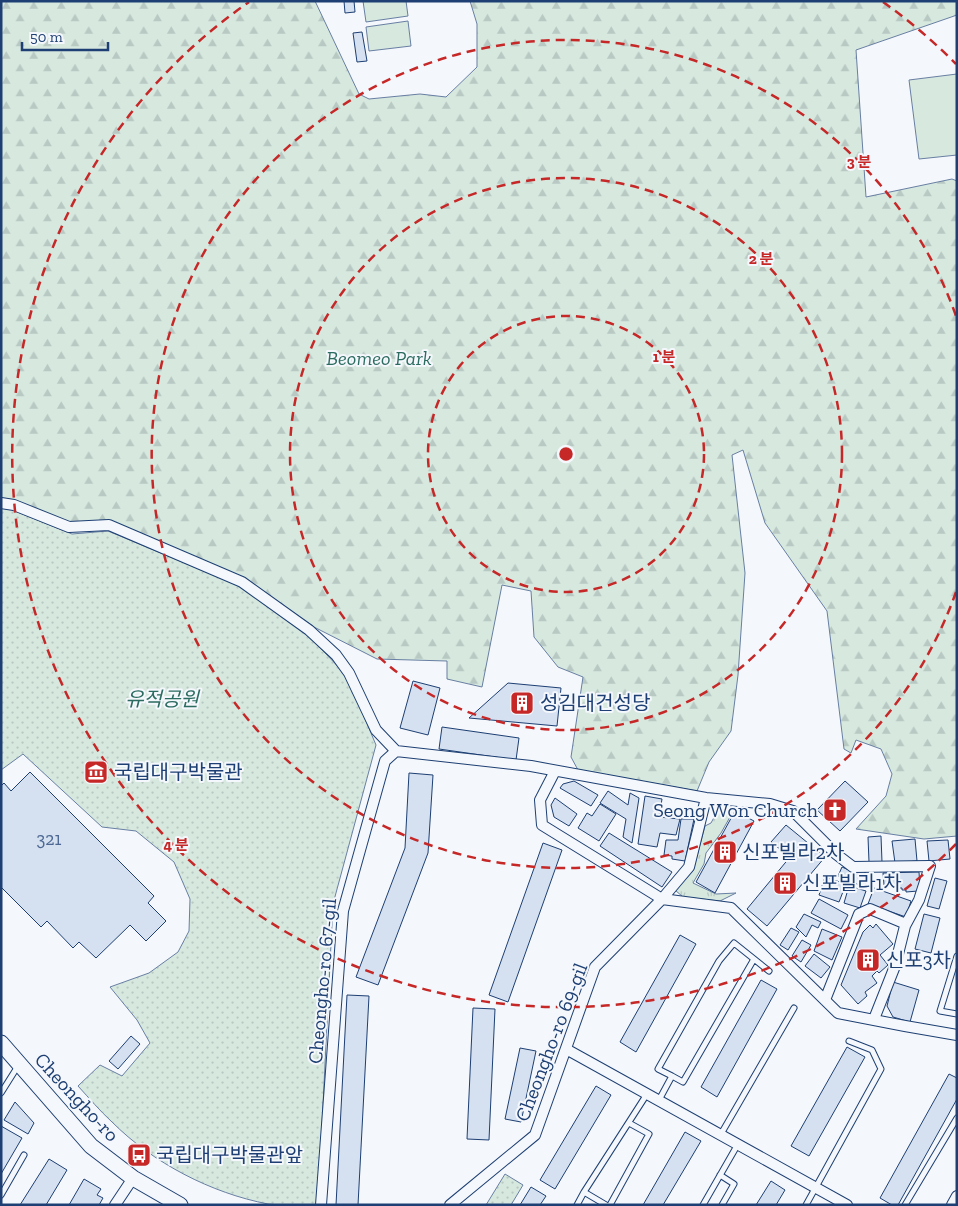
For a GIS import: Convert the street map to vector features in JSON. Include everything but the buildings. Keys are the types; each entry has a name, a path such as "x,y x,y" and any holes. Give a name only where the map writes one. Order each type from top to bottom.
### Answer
{"main road":[{"name":"Cheongho-ro","path":"1,1043 91,1146 133,1178 180,1205"}],"street":[{"path":"1,504 14,505 69,527 109,526 242,582 309,630 336,654 349,673 376,730 396,751 531,766 706,798 770,804 793,811 836,854 853,867 930,866 919,900 906,924 895,966 874,1019"},
{"name":"Cheongho-ro 67-gil","path":"321,1205 343,911 385,761 396,751"},
{"path":"556,771 540,800 542,825 662,899 731,908 838,1013 957,1035"},
{"name":"Cheongho-ro 69-gil","path":"450,1205 535,1135 595,967 662,899 688,867 706,798"},
{"path":"825,1000 859,914 870,909 906,924"},
{"path":"566,1049 845,1204"},
{"path":"118,1204 133,1178"},
{"path":"952,1205 957,1196"}],"lane":[{"path":"754,959 683,1082 658,1069 719,961 734,943 754,959 769,971"},
{"path":"957,956 940,1011 957,1014"},
{"path":"721,1134 794,1008"},
{"path":"806,1205 881,1069 872,1050 849,1042"},
{"path":"1,1093 19,1064"},
{"path":"659,1100 672,1076"},
{"path":"577,1205 648,1094"},
{"path":"905,1205 957,1118"},
{"path":"584,1192 608,1205 649,1134 629,1123"},
{"path":"703,1205 738,1144"},
{"path":"1,1195 24,1155"},
{"path":"720,1175 734,1184 722,1205"}],"green space":[{"name":"Beomeo Park","path":"1,1 315,1 359,94 369,99 420,94 446,97 477,67 477,24 470,1 957,1 957,15 856,50 866,197 952,179 957,181 957,836 924,839 856,829 886,796 892,774 881,749 856,740 851,753 844,749 827,611 765,523 743,450 732,455 745,573 738,675 731,731 709,762 697,791 578,770 571,757 583,677 558,667 534,637 531,591 502,585 482,687 447,679 447,661 377,659 314,627 243,577 110,523 75,526 14,500 1,498"},
{"path":"363,1 406,1 408,16 366,22"},
{"path":"408,21 411,46 369,51 366,27"},
{"path":"957,74 957,155 919,159 909,80"},
{"name":"유적공원","path":"1,508 10,509 72,534 108,531 240,586 306,633 347,676 376,745 333,904 318,1205 268,1204 204,1184 164,1163 128,1137 78,1086 100,1065 122,1076 150,1043 137,1020 110,987 149,973 178,952 189,931 190,899 174,862 136,831 102,827 23,754 1,770"},
{"path":"718,810 731,811 730,817 706,853 704,864 693,883 716,894 736,893 720,901 683,897 675,890 693,871 705,826 711,823"},
{"path":"505,1174 523,1185 511,1205 486,1205"}],"place":[{"name":"성김대건성당","path":"522,703"},
{"name":"국립대구박물관","path":"96,772"},
{"name":"Seong Won Church","path":"835,810"},
{"name":"신포빌라2차","path":"725,852"},
{"name":"신포빌라1차","path":"785,883"},
{"name":"신포3차","path":"868,960"},
{"name":"국립대구박물관앞","path":"139,1155"}]}
